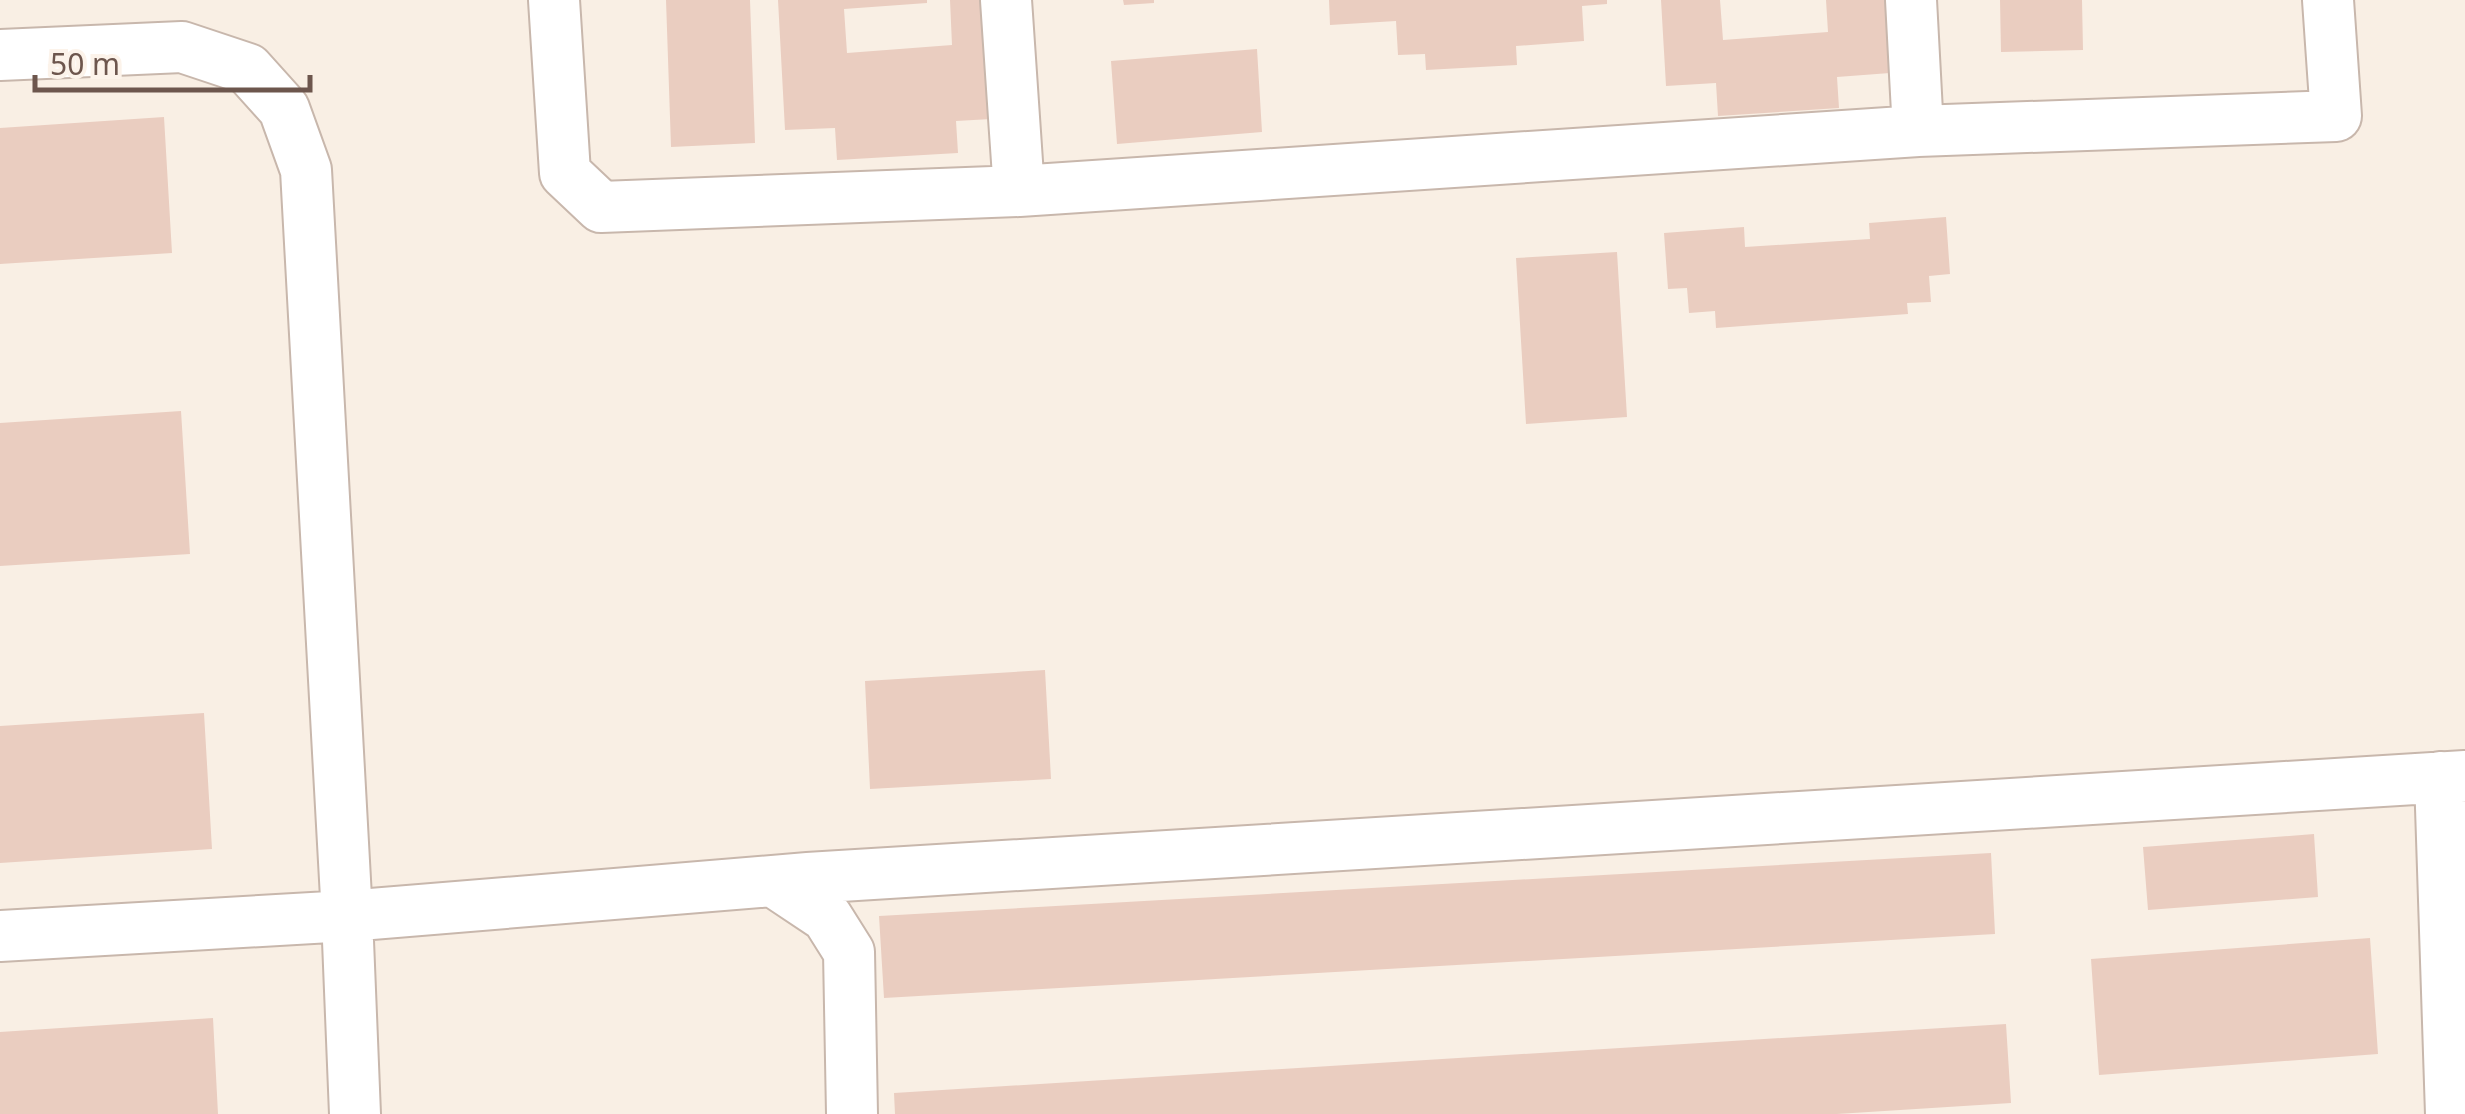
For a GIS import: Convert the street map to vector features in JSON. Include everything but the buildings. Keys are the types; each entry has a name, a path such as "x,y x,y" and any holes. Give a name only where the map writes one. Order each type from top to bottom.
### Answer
{"lane":[{"path":"554,0 565,174 601,206 1019,191 1918,132 2336,116 2328,0"},
{"path":"1006,0 1019,191"},
{"path":"1911,0 1918,132"},
{"path":"0,55 182,46 248,69 284,108 306,170 355,1114"},
{"path":"0,936 347,916 774,882 2452,776 2452,1114"},
{"path":"774,882 828,917 849,952 852,1114"}]}
